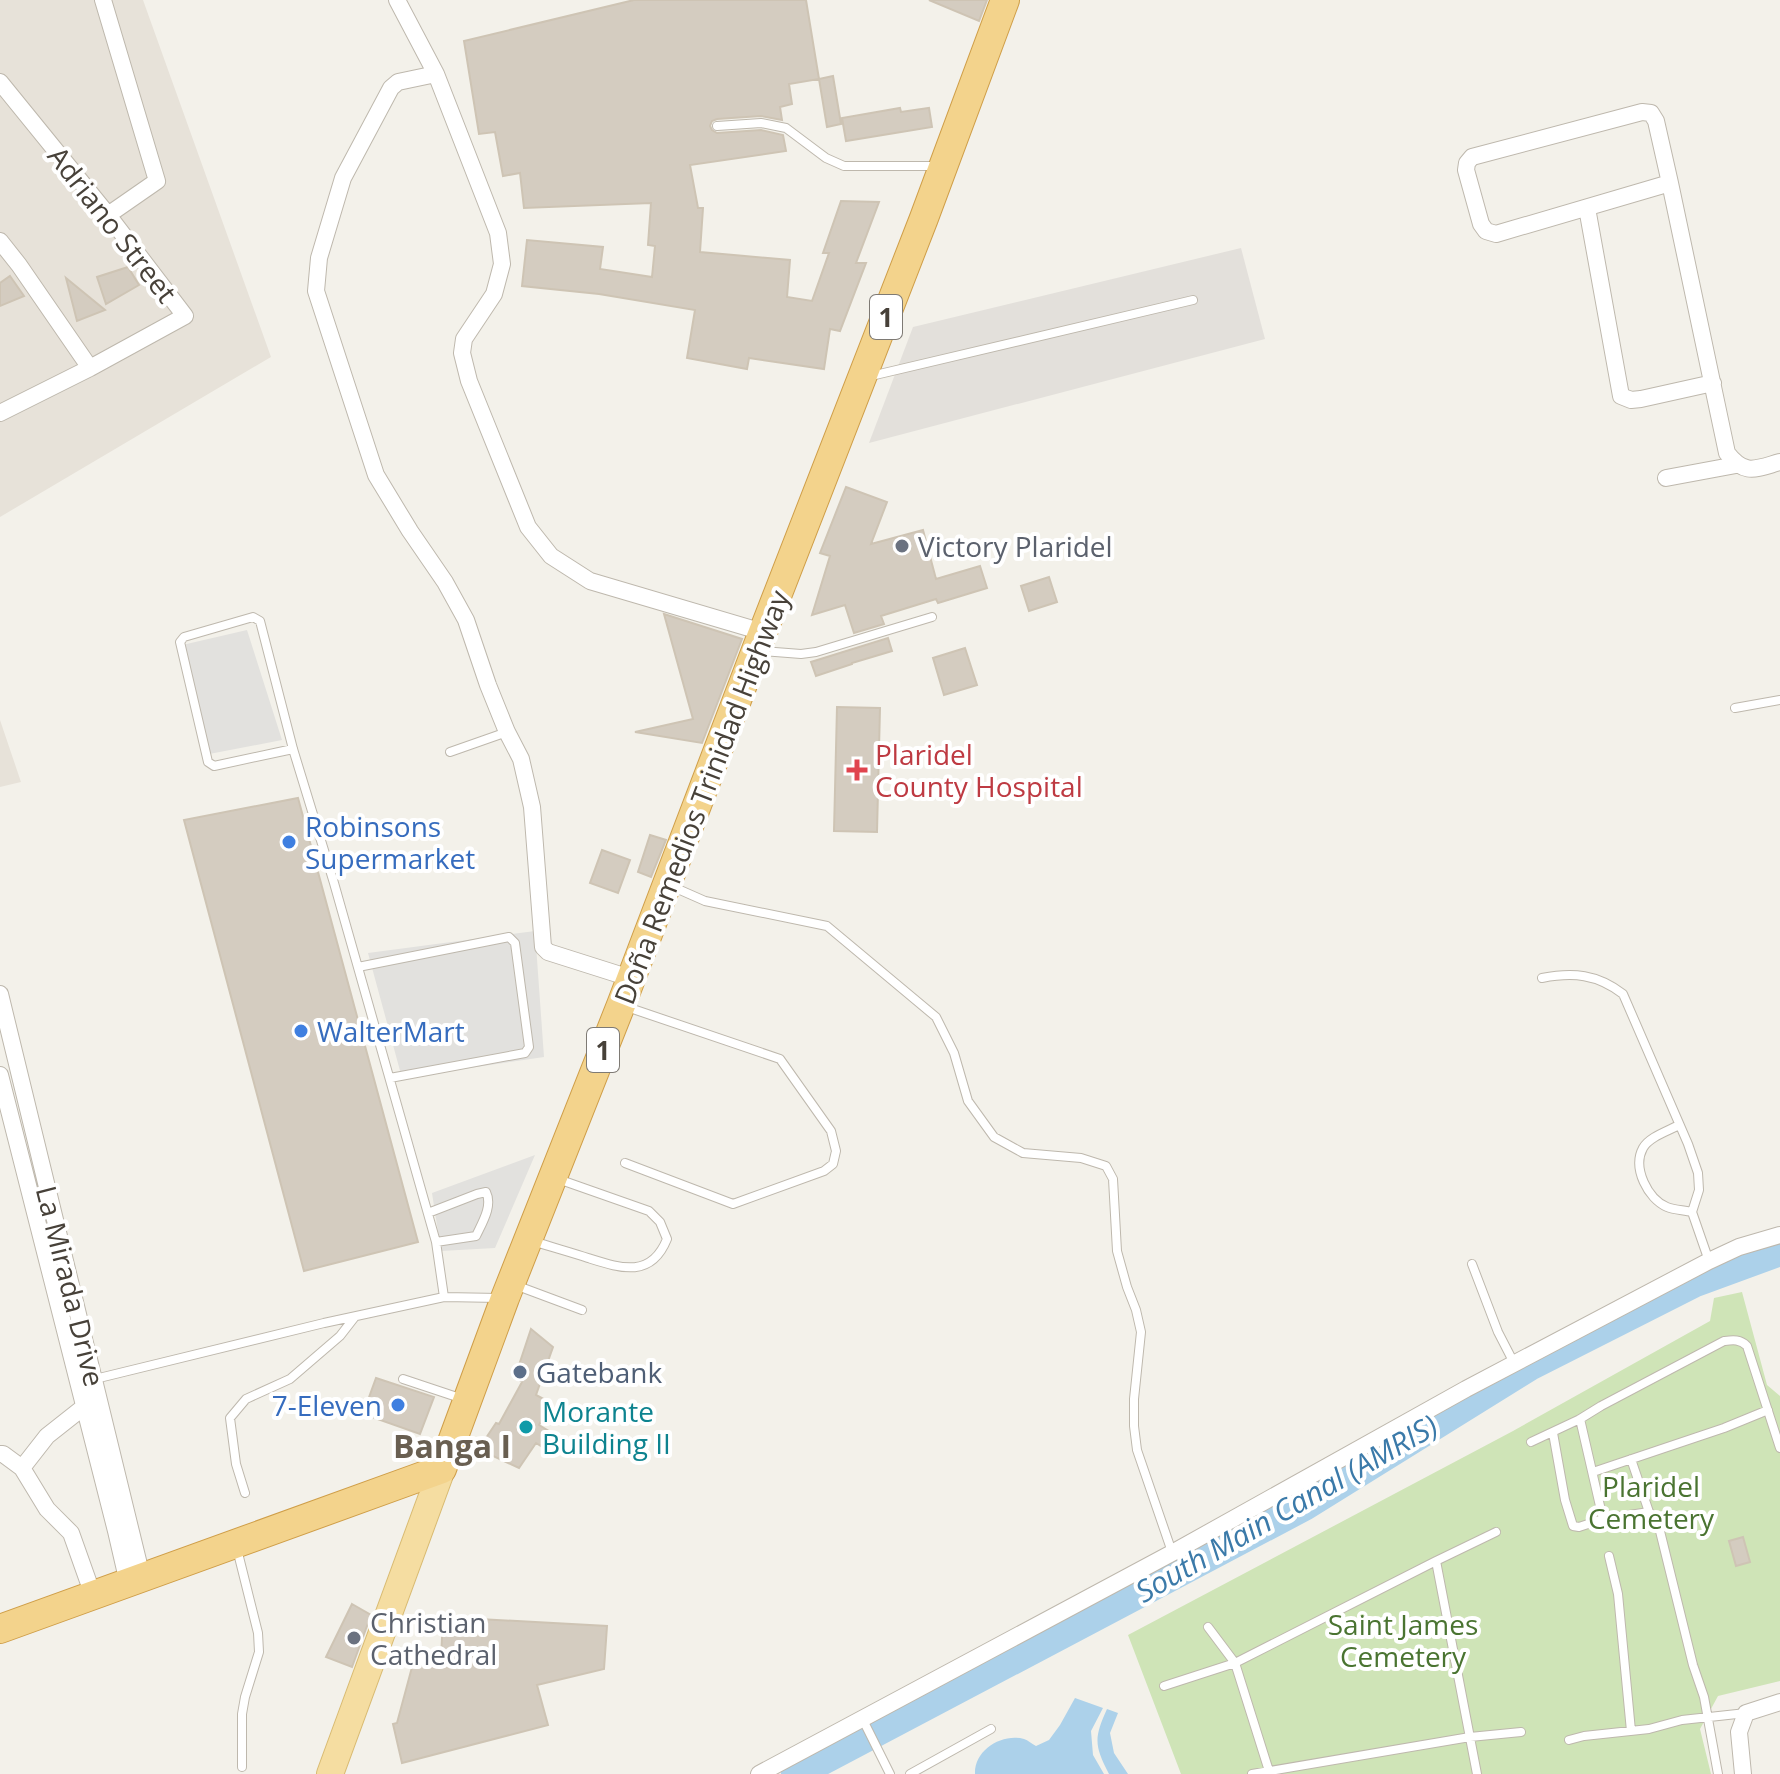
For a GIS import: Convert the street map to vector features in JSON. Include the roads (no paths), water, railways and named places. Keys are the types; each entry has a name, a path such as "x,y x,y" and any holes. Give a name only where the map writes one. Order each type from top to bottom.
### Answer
{"highway":[{"name":"Doña Remedios Trinidad Highway","path":"442,1469 508,1291 944,166 1005,0"},
{"path":"0,1629 442,1469"}],"main road":[{"name":"Doña Remedios Trinidad Highway","path":"330,1774 442,1469"}],"street":[{"path":"103,0 157,181 108,215"},
{"path":"397,0 436,74 498,233 502,264 494,294 464,339 462,353 469,381 528,527 551,556 590,581 760,641"},
{"path":"436,74 398,82 391,88 343,178 319,258 316,291 376,475 466,620 488,685 521,759 532,807 543,947 626,992"},
{"name":"Adriano Street","path":"0,82 185,316 90,368 2,409"},
{"path":"1670,183 1496,234 1486,231 1481,224 1466,170 1472,157 1642,112 1651,113 1656,121 1670,183 1727,453 1736,465"},
{"path":"1587,208 1621,396 1631,400 1641,399 1713,383"},
{"path":"0,241 90,368"},
{"path":"1666,478 1736,465 1748,469 1780,462"},
{"name":"La Mirada Drive","path":"0,994 86,1381 135,1580"},
{"name":"La Mirada Drive","path":"0,1075 86,1381 85,1406 123,1529"},
{"path":"759,1774 865,1725 1514,1364 1709,1261 1739,1247 1780,1235"},
{"path":"22,1468 47,1436 85,1406"},
{"path":"0,1454 22,1468 47,1509 71,1533 93,1595"},
{"path":"1743,1774 1739,1732 1746,1713 1780,1702"}],"lane":[{"path":"717,126 761,123 786,128 826,158 844,166 944,166"},
{"path":"862,378 1193,300"},
{"path":"293,749 214,766 208,762 180,642 184,637 253,617 260,621 293,749 436,1242 444,1297"},
{"path":"760,641 801,654 816,652 932,617"},
{"path":"1735,708 1780,700"},
{"path":"450,752 507,732"},
{"path":"666,884 705,901 827,926 936,1017 954,1053 968,1101 994,1137 1023,1153 1081,1158 1106,1166 1113,1179 1117,1251 1141,1332 1134,1399 1137,1450 1172,1553"},
{"path":"358,967 509,937 515,943 529,1047 525,1053 390,1078"},
{"path":"1542,978 1556,975 1591,976 1612,985 1623,994 1698,1173 1699,1190 1692,1212 1709,1261"},
{"path":"625,1163 733,1204 824,1171 833,1164 836,1151 831,1131 780,1059 626,992"},
{"path":"1679,1125 1649,1141 1639,1160 1640,1170 1648,1191 1662,1204 1692,1212"},
{"path":"529,1240 623,1268 641,1267 663,1250 667,1239 660,1222 649,1211 553,1177"},
{"path":"428,1213 477,1194 486,1192 489,1197 476,1236 436,1242"},
{"path":"1472,1264 1514,1364"},
{"path":"86,1381 444,1297 508,1291 582,1310"},
{"path":"245,1493 236,1464 230,1418 246,1399 290,1379 340,1336 355,1318"},
{"path":"1531,1442 1724,1341 1735,1340 1747,1346 1780,1448"},
{"path":"403,1379 468,1400"},
{"path":"1593,1472 1768,1410"},
{"path":"1580,1419 1603,1519"},
{"path":"1553,1433 1573,1526 1649,1512"},
{"path":"1631,1459 1649,1512 1657,1519 1693,1665 1704,1697 1718,1774"},
{"path":"1164,1686 1235,1663 1496,1532"},
{"path":"235,1543 258,1633 259,1652 242,1714 242,1767"},
{"path":"1609,1556 1618,1594 1631,1731"},
{"path":"1436,1561 1477,1774"},
{"path":"1208,1627 1235,1663 1269,1771"},
{"path":"1569,1740 1649,1729 1707,1716 1746,1713"},
{"path":"865,1725 890,1774"},
{"path":"910,1774 991,1729"},
{"path":"1252,1774 1470,1737 1521,1732"}],"water":[{"path":"1075,1698 1103,1708 1091,1731 1093,1755 1104,1774 975,1774 984,1751 999,1741 1016,1738 1036,1746 1049,1740"},
{"path":"1107,1709 1118,1713 1110,1733 1114,1753 1128,1774 1109,1774 1101,1756 1098,1735"}],"waterway":[{"name":"South Main Canal (AMRIS)","path":"796,1774 1304,1506 1531,1365 1693,1283 1780,1251"}],"place":[{"name":"Victory Plaridel","path":"902,546"},
{"name":"Plaridel County Hospital","path":"857,770"},
{"name":"Robinsons Supermarket","path":"289,842"},
{"name":"WalterMart","path":"301,1031"},
{"name":"Gatebank","path":"520,1372"},
{"name":"7-Eleven","path":"398,1405"},
{"name":"Morante Building II","path":"526,1427"},
{"name":"Christian Cathedral","path":"354,1638"}],"district":[{"name":"Banga I","path":"452,1445"}],"park label":[{"name":"Plaridel Cemetery","path":"1651,1502"},
{"name":"Saint James Cemetery","path":"1403,1640"}]}
